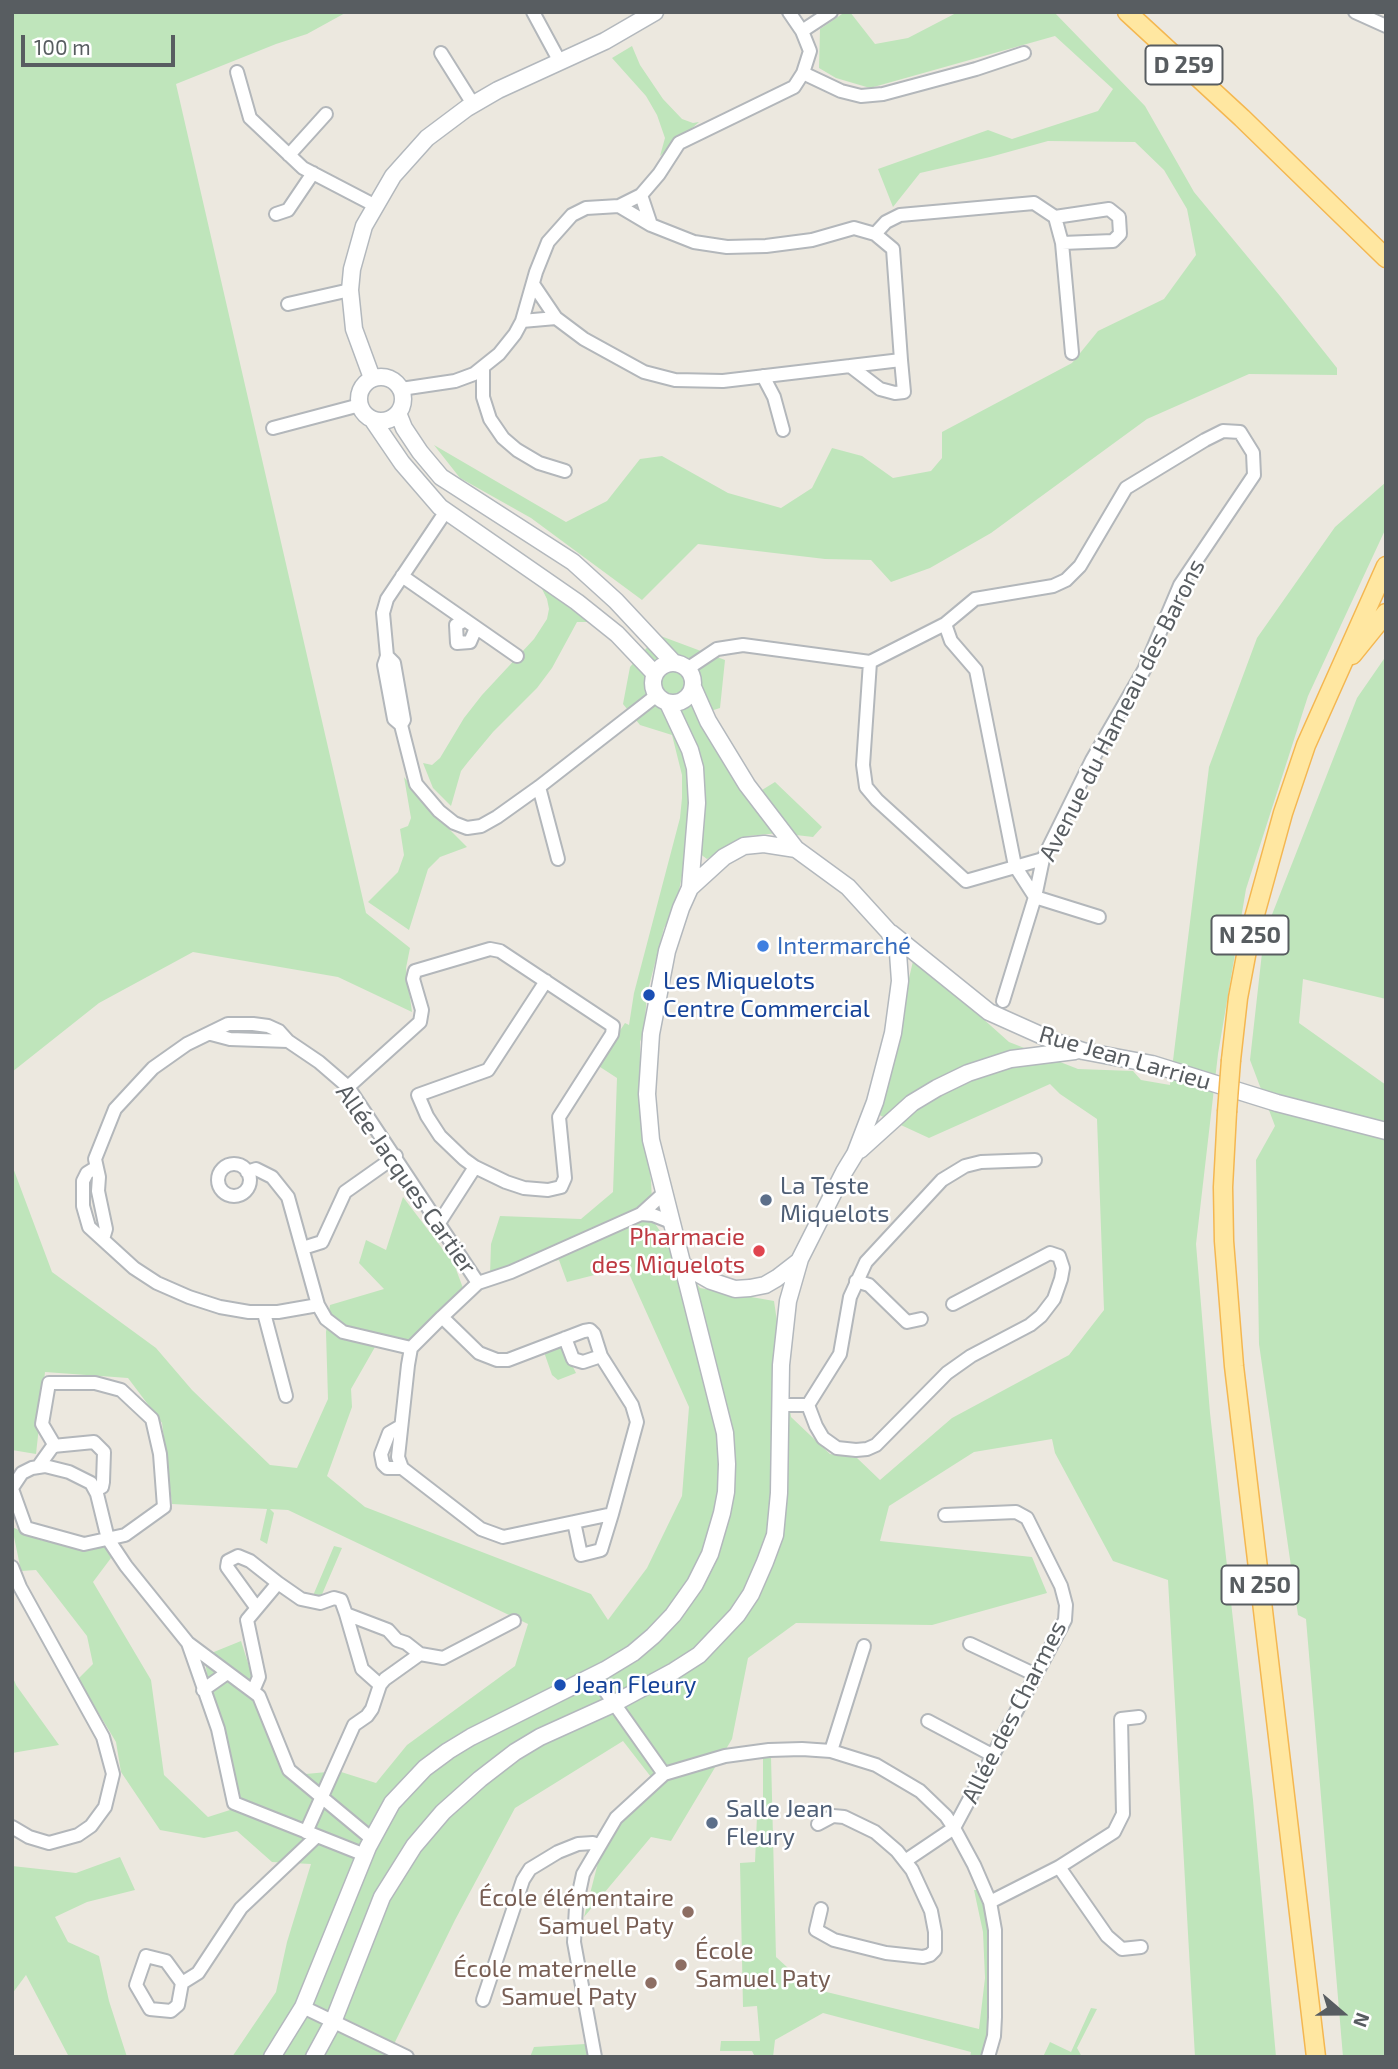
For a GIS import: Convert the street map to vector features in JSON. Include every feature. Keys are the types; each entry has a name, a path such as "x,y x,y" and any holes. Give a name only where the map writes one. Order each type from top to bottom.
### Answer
{"main road":[{"name":"D 259","path":"1127,12 1331,203 1365,239"},
{"path":"372,378 354,329 349,290 360,236 374,205 393,176 416,149 473,104 605,41 646,15"},
{"path":"1331,203 1386,248"},
{"path":"1365,239 1386,258"},
{"path":"1365,239 1386,271"},
{"path":"373,419 386,420 398,413 403,402 401,389 392,379 372,378 363,387 359,399 363,411 373,419 402,463 446,511 578,602 617,634 655,674"},
{"path":"398,413 404,428 420,452 441,477 573,562 691,674 692,687 704,715 759,802 796,849"},
{"path":"1364,613 1386,566"},
{"name":"N 250","path":"1316,2057 1234,1366 1224,1241 1223,1187 1238,998 1264,878 1306,745 1364,613 1386,578"},
{"path":"1335,677 1386,613"},
{"path":"272,2057 303,2007 365,1855 392,1803 425,1768 448,1751 633,1653 673,1615 695,1584 710,1554 722,1513 727,1464 724,1433 663,1194 651,1140 648,1109 651,1034 667,951 690,888 697,803 695,768 690,750 653,685 655,674 663,666 680,666"},
{"path":"662,699 674,703 686,698 692,687"},
{"path":"690,888 724,857 744,846 764,844 796,849"},
{"name":"Rue Jean Larrieu","path":"796,849 848,887 889,932 989,1012 1083,1051 1152,1064 1277,1103 1386,1131"},
{"path":"314,2057 333,2022 382,1897 414,1846 443,1812 515,1752 540,1737 613,1704 699,1655 737,1615 751,1594 775,1535 779,1493 784,1325 791,1288 800,1259 855,1154 880,1086 898,1010 900,970 896,947 889,932"},
{"path":"855,1154 912,1103 968,1073 1012,1059 1083,1051"},
{"path":"683,1265 710,1282 735,1289 750,1289 778,1278 800,1259"}],"street":[{"path":"533,12 561,62"},
{"path":"401,389 455,381 483,368 508,345 522,321 548,242 563,223 579,210 619,206 641,195 659,174 679,143 794,87 803,72 810,51 802,31 789,12"},
{"path":"802,31 831,12"},
{"path":"1355,12 1386,26"},
{"path":"441,53 473,104"},
{"path":"803,72 834,88 861,96 883,94 1024,53"},
{"path":"237,72 250,118 303,168 374,205"},
{"path":"289,155 326,114"},
{"path":"276,214 288,210 313,173"},
{"path":"641,195 651,225"},
{"path":"875,234 886,222 900,215 1034,203 1055,217 1062,243 1072,353"},
{"path":"619,206 651,225 694,242 727,247 766,246 800,241 854,228 875,234 893,249 904,392 895,393 880,389 850,366"},
{"path":"1055,217 1109,209 1119,217 1120,234 1113,242 1062,243"},
{"path":"533,284 556,318 584,339 644,372 675,380 723,381 901,360"},
{"path":"288,304 349,290"},
{"path":"522,321 556,318"},
{"path":"483,368 484,397 490,419 503,438 517,450 540,463 565,471"},
{"path":"763,376 774,397 783,430"},
{"path":"273,428 360,405"},
{"name":"Avenue du Hameau des Barons","path":"870,662 945,624 975,599 1053,586 1066,580 1080,566 1126,488 1205,440 1223,431 1240,432 1253,453 1254,475 1180,585 1144,670 1092,760 1043,859 1035,897 1003,1001"},
{"path":"446,511 387,600 383,612 387,656 394,663 404,720 401,725 416,784 439,811 460,827 471,828 489,821 662,699"},
{"path":"402,576 517,656"},
{"path":"464,621 456,625 457,643 470,642 476,628"},
{"path":"945,624 951,641 976,670 1015,866 1035,897 1099,917"},
{"path":"680,666 717,649 743,645 870,662 863,765 866,787 965,881 1043,859"},
{"path":"539,787 558,859"},
{"path":"348,1087 420,1022 422,1010 413,976 418,969 493,948 546,981 609,1021 614,1029 559,1117 564,1182 558,1189 524,1188 475,1167 440,1136 418,1095 488,1070 546,981"},
{"name":"Allée Jacques Cartier","path":"264,1313 220,1307 176,1292 134,1268 103,1239 106,1229 95,1159 115,1109 156,1066 187,1044 211,1034 226,1032 288,1041 319,1062 348,1087 478,1283"},
{"path":"303,1248 323,1242 345,1192 396,1156"},
{"path":"808,1405 840,1354 850,1297 866,1262 942,1180 965,1166 981,1162 1035,1160"},
{"path":"439,1223 475,1167"},
{"path":"247,1172 256,1169 272,1177 288,1197 318,1306 326,1319 343,1332 411,1348"},
{"path":"612,1514 503,1537 489,1533 402,1468 398,1457 411,1348 478,1283 511,1272 642,1214 663,1194"},
{"path":"642,1214 671,1222"},
{"path":"808,1405 816,1426 829,1443 844,1450 867,1449 876,1445 947,1373 1041,1316 1058,1289 1063,1268 1059,1256 1050,1253 953,1304"},
{"path":"856,1281 869,1285 907,1322 921,1319"},
{"path":"286,1396 264,1313 318,1306"},
{"path":"442,1317 479,1353 497,1360 508,1360 590,1331 594,1334 601,1356 632,1405 637,1422 601,1550 581,1555 574,1522"},
{"path":"565,1338 573,1359 583,1362 601,1356"},
{"path":"55,1446 42,1424 49,1383 95,1383 121,1390 152,1419 160,1454 164,1507 125,1535 84,1544 26,1528 12,1488 22,1473 38,1466 55,1446 94,1442 104,1452 102,1487 95,1490"},
{"path":"780,1405 808,1405"},
{"path":"38,1466 69,1472 91,1483 108,1539 126,1566 188,1643 260,1696 289,1770 372,1839"},
{"name":"Allée des Charmes","path":"945,1515 1016,1511 1027,1518 1061,1586 1066,1605 1065,1620 954,1828"},
{"path":"256,1607 227,1567 229,1561 238,1556 250,1561 301,1599 320,1603 334,1598 341,1600 362,1669 380,1685"},
{"path":"12,1567 20,1587 103,1737 113,1774 105,1807 91,1826 78,1835 50,1843 29,1837 12,1827"},
{"path":"253,1691 259,1676 247,1625 249,1616 275,1580"},
{"path":"346,1614 388,1630 397,1640 406,1643 420,1654 443,1658 514,1621"},
{"path":"188,1643 218,1729 234,1803 365,1855"},
{"path":"970,1644 1036,1675"},
{"path":"831,1751 864,1646"},
{"path":"181,1983 198,1973 241,1908 311,1834 321,1796 354,1725 372,1709 384,1679 420,1654"},
{"path":"203,1690 227,1672"},
{"path":"594,1675 664,1774"},
{"path":"990,1902 1059,1867 1114,1832 1123,1814 1121,1719 1139,1717"},
{"path":"928,1721 993,1756"},
{"path":"595,2057 574,1942 576,1907 583,1874 616,1818 664,1774 720,1758 769,1750 802,1749 831,1751 876,1765 920,1791 946,1816 954,1828 990,1902 995,1930 997,1967 994,2036 988,2057"},
{"path":"818,1824 833,1816 845,1816 875,1832 905,1861 931,1911 935,1950 923,1957 893,1954 834,1940 816,1930 821,1909"},
{"path":"905,1861 954,1828"},
{"path":"483,2000 523,1880 530,1869 558,1852 578,1844 598,1845"},
{"path":"1059,1867 1107,1936 1122,1949 1141,1947"},
{"path":"146,1956 166,1961 181,1983 178,2005 171,2011 150,2009 136,1985 146,1956"},
{"path":"303,2007 407,2057"}],"green space":[{"path":"12,12 347,12 307,34 176,84 366,913 410,948 406,968 412,1012 338,977 193,952 99,1003 12,1072"},
{"path":"845,12 850,12 875,44 908,38 958,12 1054,12 1145,106 1194,192 1337,368 1337,375 1249,374 1147,419 991,533 930,568 891,582 871,560 825,559 698,544 642,600 531,518 460,478 434,445 566,522 607,501 640,459 662,456 728,493 781,508 812,488 832,448 862,456 893,478 931,471 942,458 942,432 1072,363 1098,331 1164,299 1196,255 1187,209 1164,170 1135,142 1048,141 920,173 893,207 878,169 988,130 1012,139 1098,111 1113,89 1055,36 870,88 836,78 819,68 820,29"},
{"path":"632,46 640,65 663,99 682,119 699,122 660,156 665,138 657,115 646,96 612,58"},
{"path":"1386,482 1386,528 1308,696 1246,889 1218,1054 1196,1244 1210,1413 1253,1800 1276,2057 1195,2057 1168,1580 1113,1561 1055,1453 1052,1439 974,1452 889,1506 880,1541 1032,1557 1047,1593 932,1625 796,1623 748,1658 732,1739 671,1841 651,1837 584,1917 600,1855 651,1777 623,1741 515,1808 455,1920 395,2042 403,2057 232,2057 276,1992 287,1942 311,1864 272,1862 237,1831 204,1838 160,1830 121,1772 116,1742 78,1679 93,1664 87,1636 36,1570 21,1571 12,1527 43,1541 104,1544 111,1558 93,1582 151,1680 164,1775 208,1817 230,1810 204,1656 241,1641 284,1776 338,1771 376,1783 407,1745 515,1666 528,1624 288,1510 270,1509 274,1513 267,1544 260,1540 267,1509 172,1504 162,1423 128,1378 45,1372 36,1454 12,1450 12,1165 52,1272 156,1348 192,1390 270,1465 297,1468 328,1399 326,1332 330,1305 384,1289 359,1263 366,1240 386,1250 403,1197 454,1264 463,1288 412,1344 375,1347 351,1389 352,1407 327,1476 365,1507 591,1594 608,1620 647,1568 682,1496 689,1407 626,1267 567,1282 559,1260 490,1275 491,1244 500,1216 581,1219 613,1192 617,1078 597,1065 625,1023 629,1025 634,993 680,818 682,798 682,775 672,735 640,725 623,704 630,667 658,635 725,660 720,708 701,714 749,798 775,782 822,827 813,837 779,833 748,836 707,859 688,845 676,906 664,928 647,994 644,1031 640,1042 641,1119 651,1180 653,1221 700,1288 774,1301 791,1417 830,1454 857,1458 880,1480 952,1418 1069,1355 1104,1310 1097,1119 1050,1084 929,1138 877,1114 914,957 1009,1042 1078,1069 1133,1071 1141,1080 1170,1085 1209,767 1257,638 1335,527"},
{"path":"541,587 589,622 577,622 552,668 537,688 493,732 461,771 451,806 433,788 423,763 432,765 440,758 464,718 482,695 534,639 547,619 549,609"},
{"path":"1386,656 1386,999 1303,979 1299,1023 1386,1085 1386,2057 1343,2057 1306,1619 1298,1615 1259,1344 1256,1160 1275,1126 1250,1060 1264,935 1357,698"},
{"path":"404,777 433,813 467,847 440,857 428,869 409,930 368,902 398,872 404,855 400,829 408,826 411,818"},
{"path":"562,1345 576,1373 558,1380 552,1375 544,1352"},
{"path":"334,1546 342,1548 320,1599 312,1598"},
{"path":"12,1675 16,1685 59,1745 12,1753"},
{"path":"763,1757 771,1757 776,1957 810,1988 979,2029 985,1978 983,1932 974,1890 978,1890 987,1917 990,1971 987,2042 982,2057 970,2057 971,2052 823,2013 775,2040 773,2057 755,2057 752,2051 720,2051 721,2041 760,2041 757,2006 743,2007 740,1863 755,1862 757,1816 763,1816"},
{"path":"120,1857 135,1890 87,1902 55,1917 68,1942 99,1956 109,2001 127,2057 69,2057 26,1975 12,1994 12,1866 76,1873"},
{"path":"1091,2008 1097,2009 1077,2048 1082,2057 1043,2057 1050,2042 1071,2052"},
{"path":"585,2044 588,2057 530,2057 534,2047"}],"place":[{"name":"Intermarché","path":"763,946"},
{"name":"Les Miquelots Centre Commercial","path":"649,995"},
{"name":"La Teste Miquelots","path":"766,1200"},
{"name":"Pharmacie des Miquelots","path":"759,1251"},
{"name":"Jean Fleury","path":"560,1685"},
{"name":"Salle Jean Fleury","path":"712,1823"},
{"name":"École élémentaire Samuel Paty","path":"688,1912"},
{"name":"École Samuel Paty","path":"681,1965"},
{"name":"École maternelle Samuel Paty","path":"651,1983"}]}
